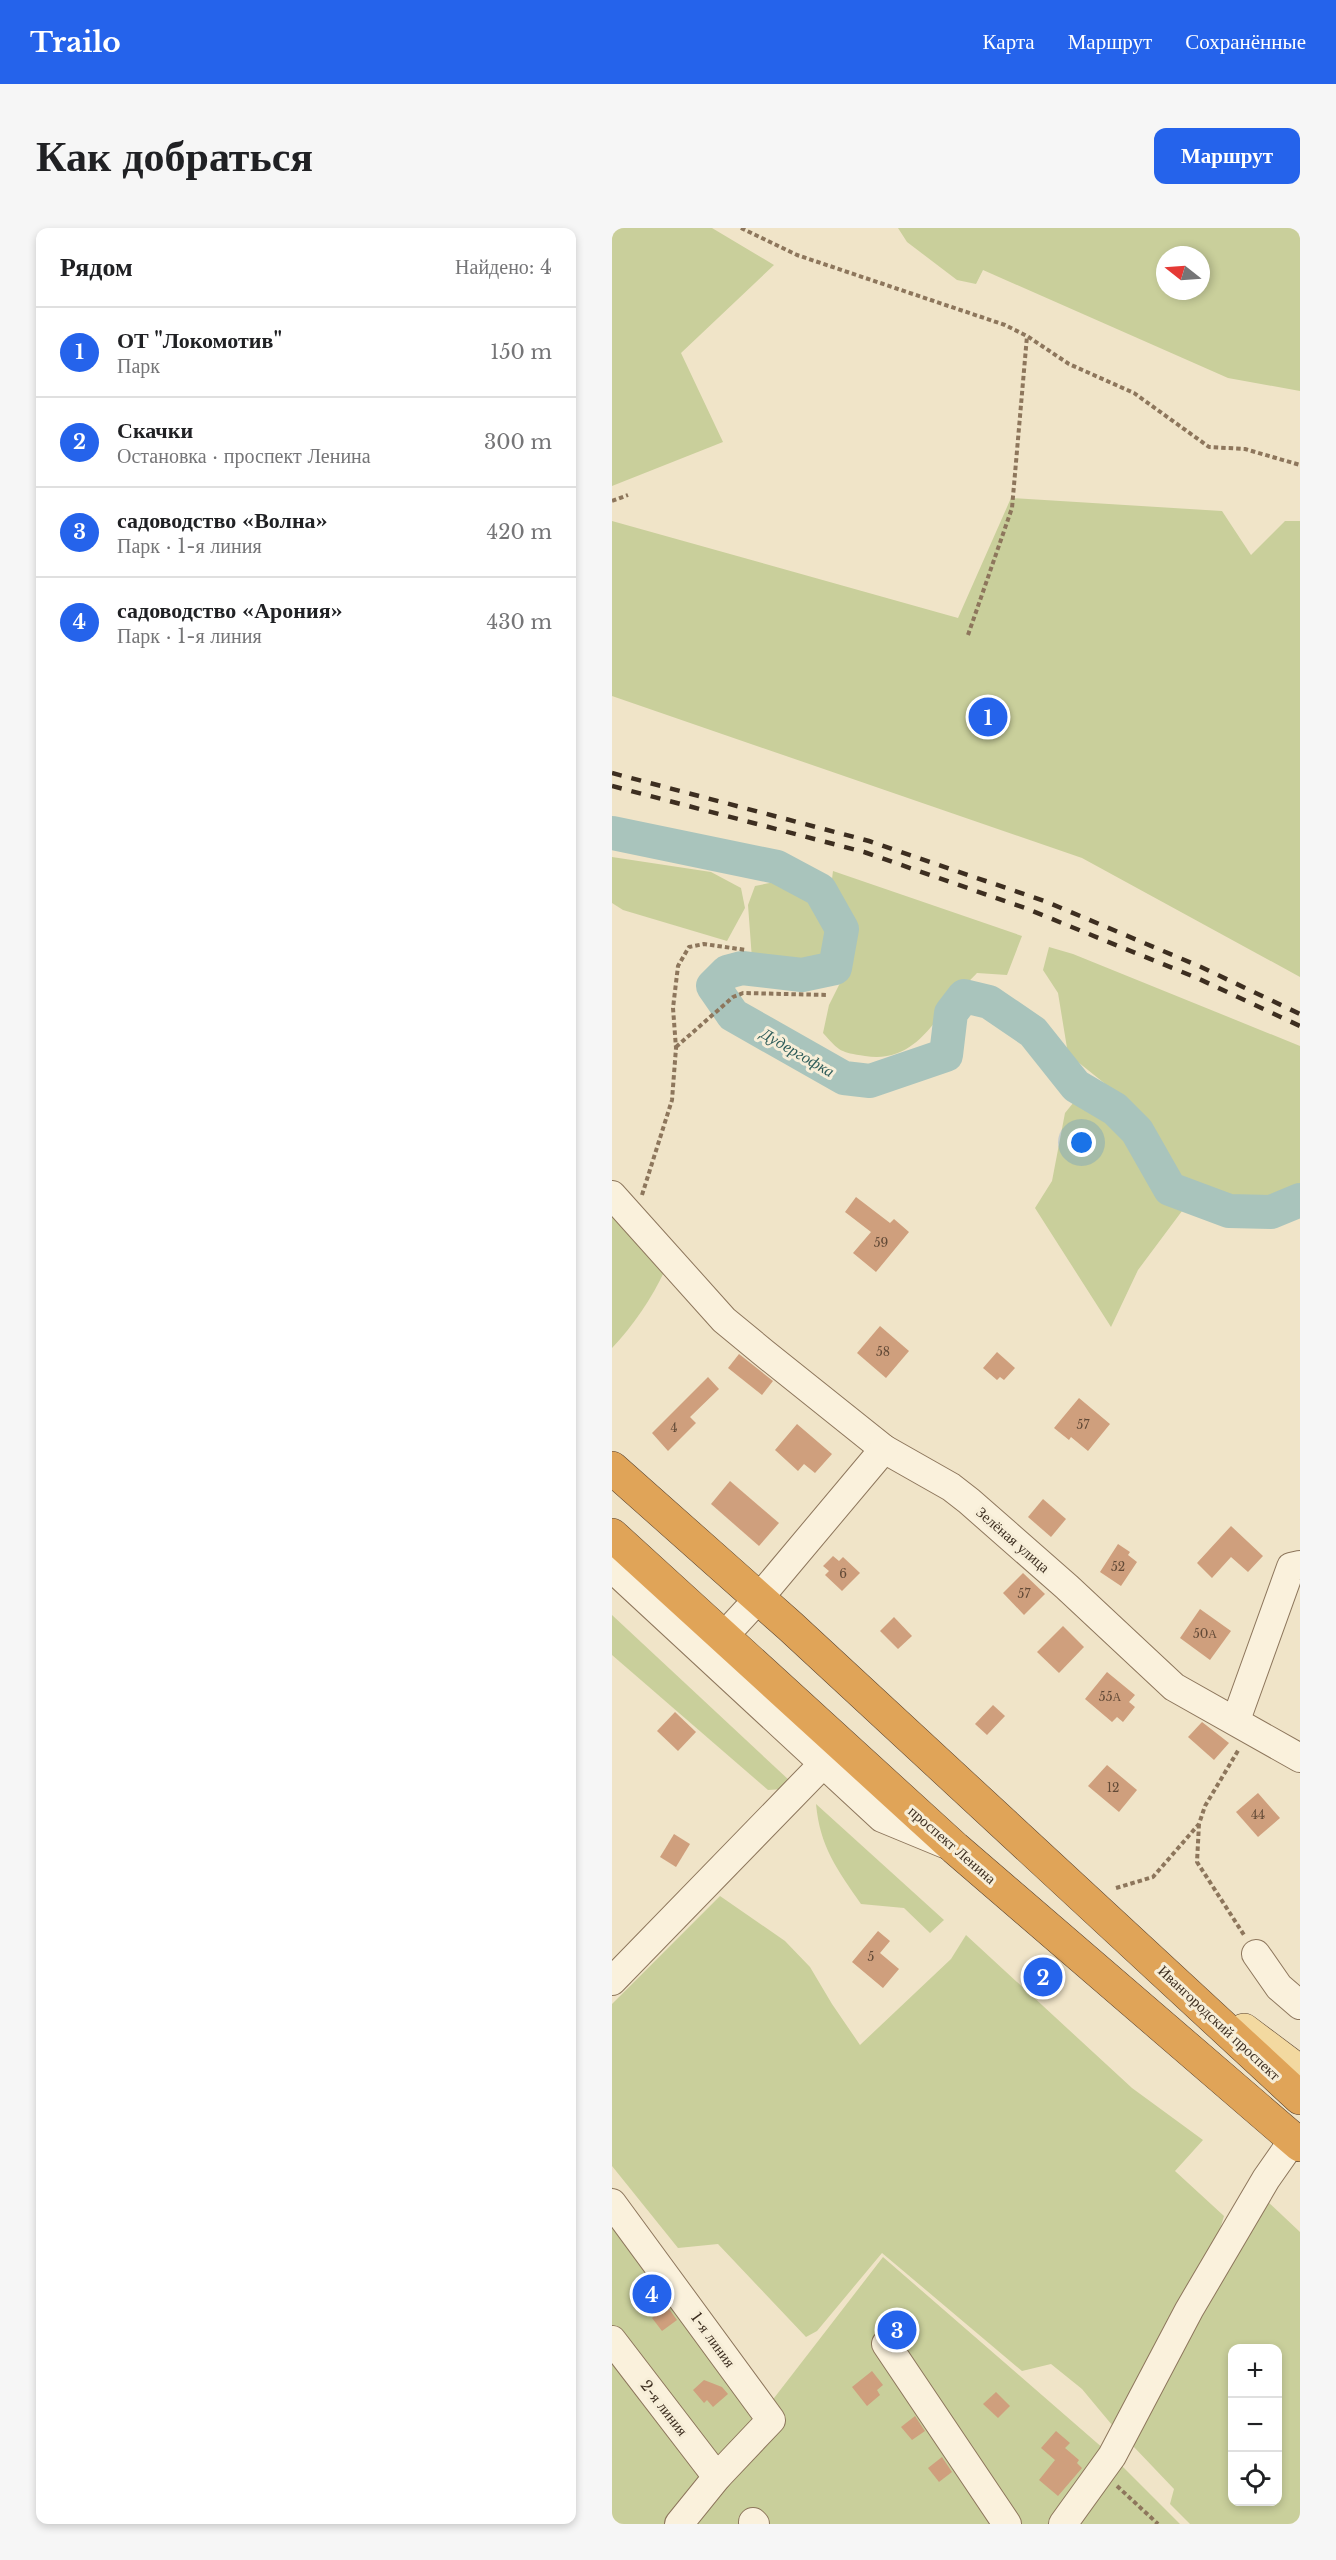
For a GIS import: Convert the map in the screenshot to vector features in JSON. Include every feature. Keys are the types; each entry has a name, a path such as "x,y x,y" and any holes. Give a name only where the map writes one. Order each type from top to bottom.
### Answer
{"highway":[{"path":"612,1468 759,1598 1139,1948"},
{"name":"проспект Ленина","path":"612,1535 955,1848 1297,2142"},
{"name":"Ивангородский проспект","path":"1139,1948 1300,2098"}],"main road":[{"path":"1139,1948 1300,2072"}],"street":[{"name":"Зелёная улица","path":"612,1195 724,1320 884,1449 951,1487 969,1501 1067,1587 1174,1687 1300,1758"},
{"path":"723,1636 759,1598 884,1449"},
{"path":"1243,1725 1291,1567 1300,1565"},
{"path":"612,1568 882,1818 955,1848"},
{"path":"612,1981 823,1764"},
{"path":"1256,1954 1279,1987 1300,2005"},
{"path":"1063,2524 1112,2456 1188,2310 1266,2178 1297,2142"},
{"name":"1-я линия","path":"612,2203 771,2420 717,2477"},
{"name":"2-я линия","path":"612,2340 717,2477"},
{"path":"886,2344 1007,2524"},
{"path":"679,2524 717,2477"}],"path":[{"path":"741,228 797,255 994,322 1027,336 1069,364 1134,393 1209,447 1245,449 1300,465"},
{"path":"968,635 1012,508 1027,336"},
{"path":"612,501 628,495"},
{"path":"633,1218 655,1158 672,1100 676,1048 673,1008 678,966 689,948 704,944 746,950"},
{"path":"676,1048 719,1008 733,997 743,993 827,995"},
{"path":"1243,1725 1205,1806 1199,1824 1197,1862 1256,1954"},
{"path":"1116,1888 1153,1877 1199,1824"},
{"path":"1101,2471 1158,2524"}],"green space":[{"path":"612,228 712,228 774,265 681,353 723,442 612,486"},
{"path":"898,228 1300,228 1300,391 1228,378 983,270 976,284 957,280 907,242"},
{"path":"1011,498 1222,511 1251,555 1285,521 1300,521 1300,977 1082,858 612,696 612,521 958,618"},
{"path":"612,857 711,872 741,888 745,908 727,941 623,910 612,903"},
{"path":"833,871 1022,936 1007,975 977,973 926,1033 906,1049 880,1057 857,1055 841,1050 823,1033 829,1005 843,977 853,943 848,922 831,887"},
{"path":"784,880 800,889 815,902 830,927 832,939 827,956 806,965 752,959 748,905 755,886"},
{"path":"1049,947 1073,954 1300,1046 1300,1183 1273,1197 1243,1202 1178,1175 1161,1143 1143,1119 1124,1099 1068,1054 1058,993 1043,970"},
{"path":"1078,1097 1114,1116 1134,1140 1165,1193 1182,1211 1138,1270 1111,1327 1035,1208 1052,1181 1065,1113"},
{"path":"612,1212 665,1270 642,1311 612,1348"},
{"path":"612,1615 790,1781 783,1789 768,1790 612,1655"},
{"path":"816,1804 944,1920 930,1933 904,1908 861,1904 831,1857 821,1833"},
{"path":"720,1896 785,1941 810,1967 860,2045 951,1959 966,1935 1132,2088 1203,2140 1175,2171 1224,2216 1212,2255 1112,2425 1082,2389 1051,2364 1022,2371 882,2253 817,2331 806,2337 718,2244 678,2248 612,2166 612,2004"},
{"path":"612,2187 771,2402 883,2257 1112,2456 1180,2524 612,2524"},
{"path":"1266,2200 1300,2232 1300,2524 1190,2524 1170,2504 1174,2489 1133,2446 1165,2377"}],"building":[{"path":"856,1197 890,1223 894,1219 909,1232 876,1272 853,1253 871,1232 845,1212"},
{"path":"880,1326 909,1351 886,1378 857,1353"},
{"path":"997,1352 1015,1368 1004,1380 1000,1377 997,1380 983,1368"},
{"path":"739,1354 773,1381 762,1395 728,1368"},
{"path":"708,1377 719,1389 690,1417 696,1423 668,1451 652,1433"},
{"path":"1079,1398 1110,1424 1088,1451 1071,1437 1069,1440 1054,1428"},
{"path":"797,1424 832,1454 815,1473 804,1464 798,1471 775,1450"},
{"path":"730,1481 779,1523 759,1546 711,1504"},
{"path":"1043,1499 1066,1519 1051,1537 1028,1517"},
{"path":"1231,1526 1263,1556 1248,1572 1231,1557 1212,1578 1197,1563"},
{"path":"1118,1544 1130,1552 1128,1555 1137,1562 1121,1586 1100,1572"},
{"path":"833,1556 839,1561 843,1557 860,1573 842,1591 825,1575 829,1571 823,1566"},
{"path":"1023,1573 1045,1594 1024,1615 1003,1593"},
{"path":"1200,1609 1231,1631 1210,1660 1180,1638"},
{"path":"894,1617 912,1636 898,1649 880,1631"},
{"path":"1063,1626 1084,1647 1059,1673 1037,1652"},
{"path":"1107,1672 1135,1695 1129,1702 1135,1707 1123,1722 1117,1717 1112,1722 1085,1699"},
{"path":"993,1705 1005,1716 987,1735 975,1724"},
{"path":"675,1712 696,1732 678,1751 657,1731"},
{"path":"1202,1722 1229,1743 1214,1760 1188,1737"},
{"path":"1107,1765 1137,1790 1119,1812 1088,1786"},
{"path":"1258,1793 1280,1818 1258,1837 1236,1812"},
{"path":"674,1834 690,1844 676,1867 660,1857"},
{"path":"878,1931 890,1941 880,1953 899,1969 883,1988 852,1962"},
{"path":"667,2306 677,2320 662,2331 652,2318"},
{"path":"872,2371 883,2385 877,2390 880,2395 867,2406 852,2387"},
{"path":"704,2380 722,2387 728,2394 713,2407 707,2400 704,2403 693,2390"},
{"path":"996,2392 1010,2406 998,2418 983,2404"},
{"path":"915,2416 925,2431 912,2440 901,2427"},
{"path":"1056,2431 1070,2443 1065,2448 1079,2460 1077,2463 1082,2468 1058,2496 1039,2480 1055,2460 1041,2448"},
{"path":"942,2457 952,2472 939,2482 928,2468"}],"waterway":[{"name":"Дудергофка","path":"612,833 777,867 820,890 842,929 835,968 802,975 742,968 727,972 713,986 733,1015 844,1078 870,1081 946,1055 951,1013 964,996 989,1002 1033,1032 1076,1086 1115,1109 1137,1131 1170,1189 1229,1211 1271,1212 1300,1200"}],"railway":[{"path":"612,773 869,841 1047,902 1201,967 1300,1014"},
{"path":"612,786 864,852 1025,908 1197,978 1300,1026"}],"place":[{"name":"ОТ \"Локомотив\"","path":"988,717"},
{"name":"Скачки","path":"1043,1977"},
{"name":"садоводство «Арония»","path":"652,2294"},
{"name":"садоводство «Волна»","path":"897,2330"}]}
